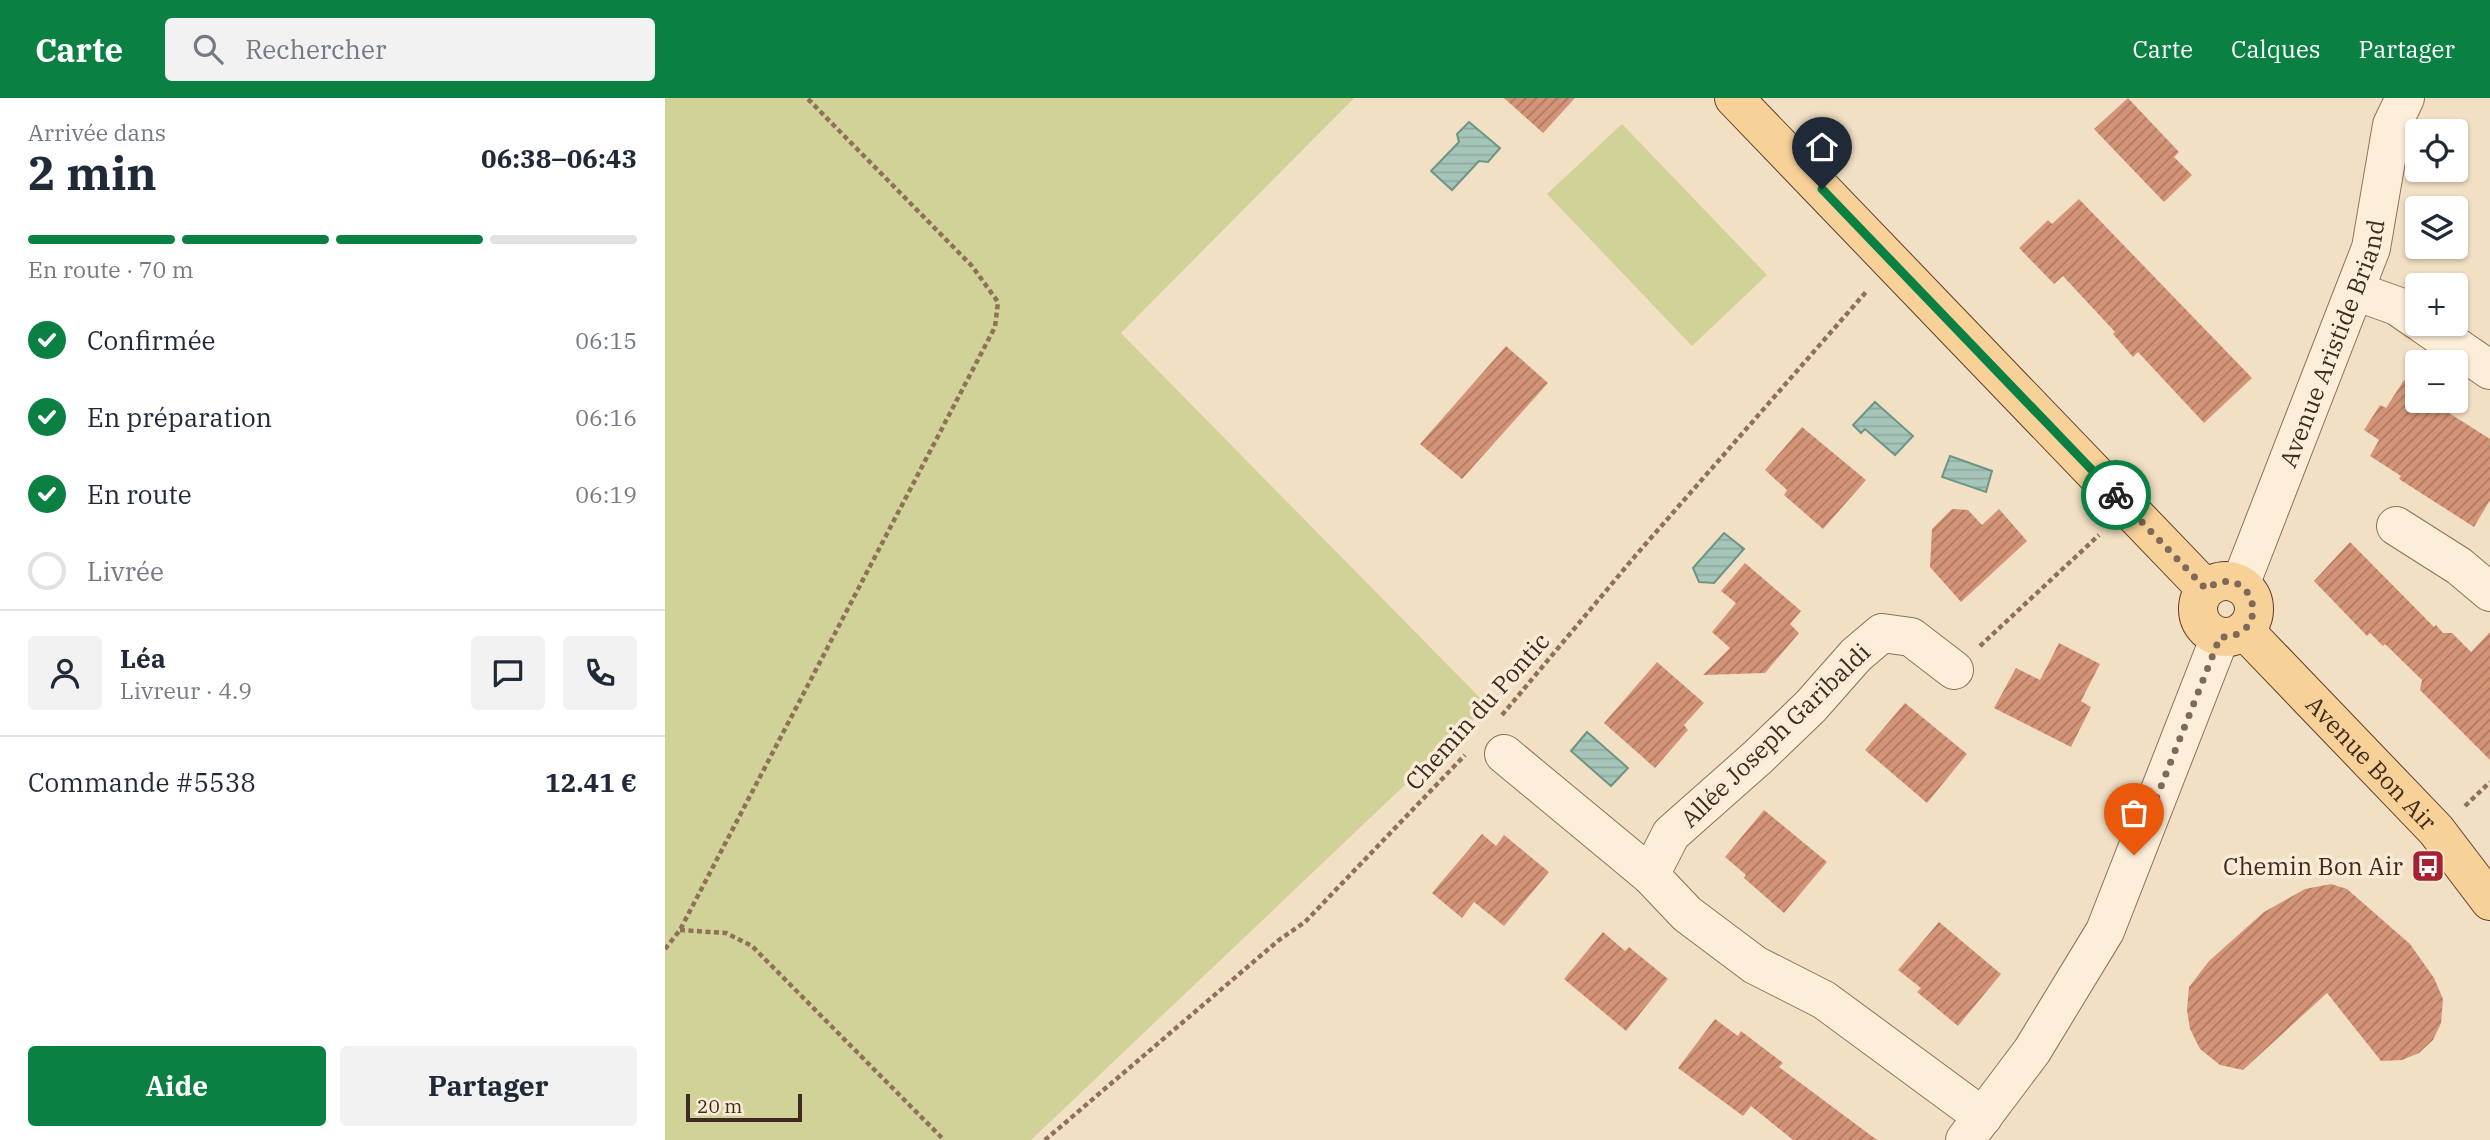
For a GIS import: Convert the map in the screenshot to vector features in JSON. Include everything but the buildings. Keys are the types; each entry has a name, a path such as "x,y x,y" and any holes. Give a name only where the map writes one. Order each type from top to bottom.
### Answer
{"main road":[{"path":"1734,98 2128,508 2223,587 2251,596 2251,622 2232,633 2210,632 2200,620 2198,602 2223,587"},
{"name":"Avenue Bon Air","path":"2232,633 2436,830 2490,901"}],"street":[{"name":"Avenue Aristide Briand","path":"2223,587 2355,291 2371,248 2397,101"},
{"path":"2355,291 2397,306 2405,312"},
{"path":"2440,336 2490,370"},
{"path":"2396,526 2459,566 2490,592"},
{"path":"1491,742 1650,874 1687,914 1755,965 1824,1000 1974,1128 2032,1051 2105,931 2232,633"},
{"name":"Allée Joseph Garibaldi","path":"1650,874 1671,834 1758,757 1811,705 1856,655 1882,634 1911,637 1954,670"}],"path":[{"path":"665,949 675,940 995,327 998,302 972,266 807,98"},
{"name":"Chemin du Pontic","path":"1045,1140 1279,940 1305,922 1491,742 1636,555 1892,262"},
{"path":"1954,670 2128,508"},
{"path":"680,930 726,933 752,946 944,1140"}],"green space":[{"path":"665,98 1354,98 1121,333 1488,706 1031,1140 665,1140"},
{"path":"1622,124 1767,275 1692,346 1547,194"}],"shaded area":[{"path":"1469,122 1500,148 1488,162 1479,161 1452,190 1431,171 1459,142 1457,134"},
{"path":"1875,402 1913,436 1895,455 1865,429 1861,433 1853,425"},
{"path":"1950,456 1992,471 1986,492 1942,477"},
{"path":"1724,533 1744,549 1714,583 1699,582 1693,568"},
{"path":"1587,732 1628,768 1611,786 1571,751"}],"way so far":[{"path":"2116,495 2206,589 2223,581 2239,584 2246,589 2251,596 2254,613 2246,629 2233,636 2220,637 2134,855"}],"place":[{"name":"Chemin Bon Air","path":"2428,866"}],"route":[{"path":"1822,189 2116,495"}]}
